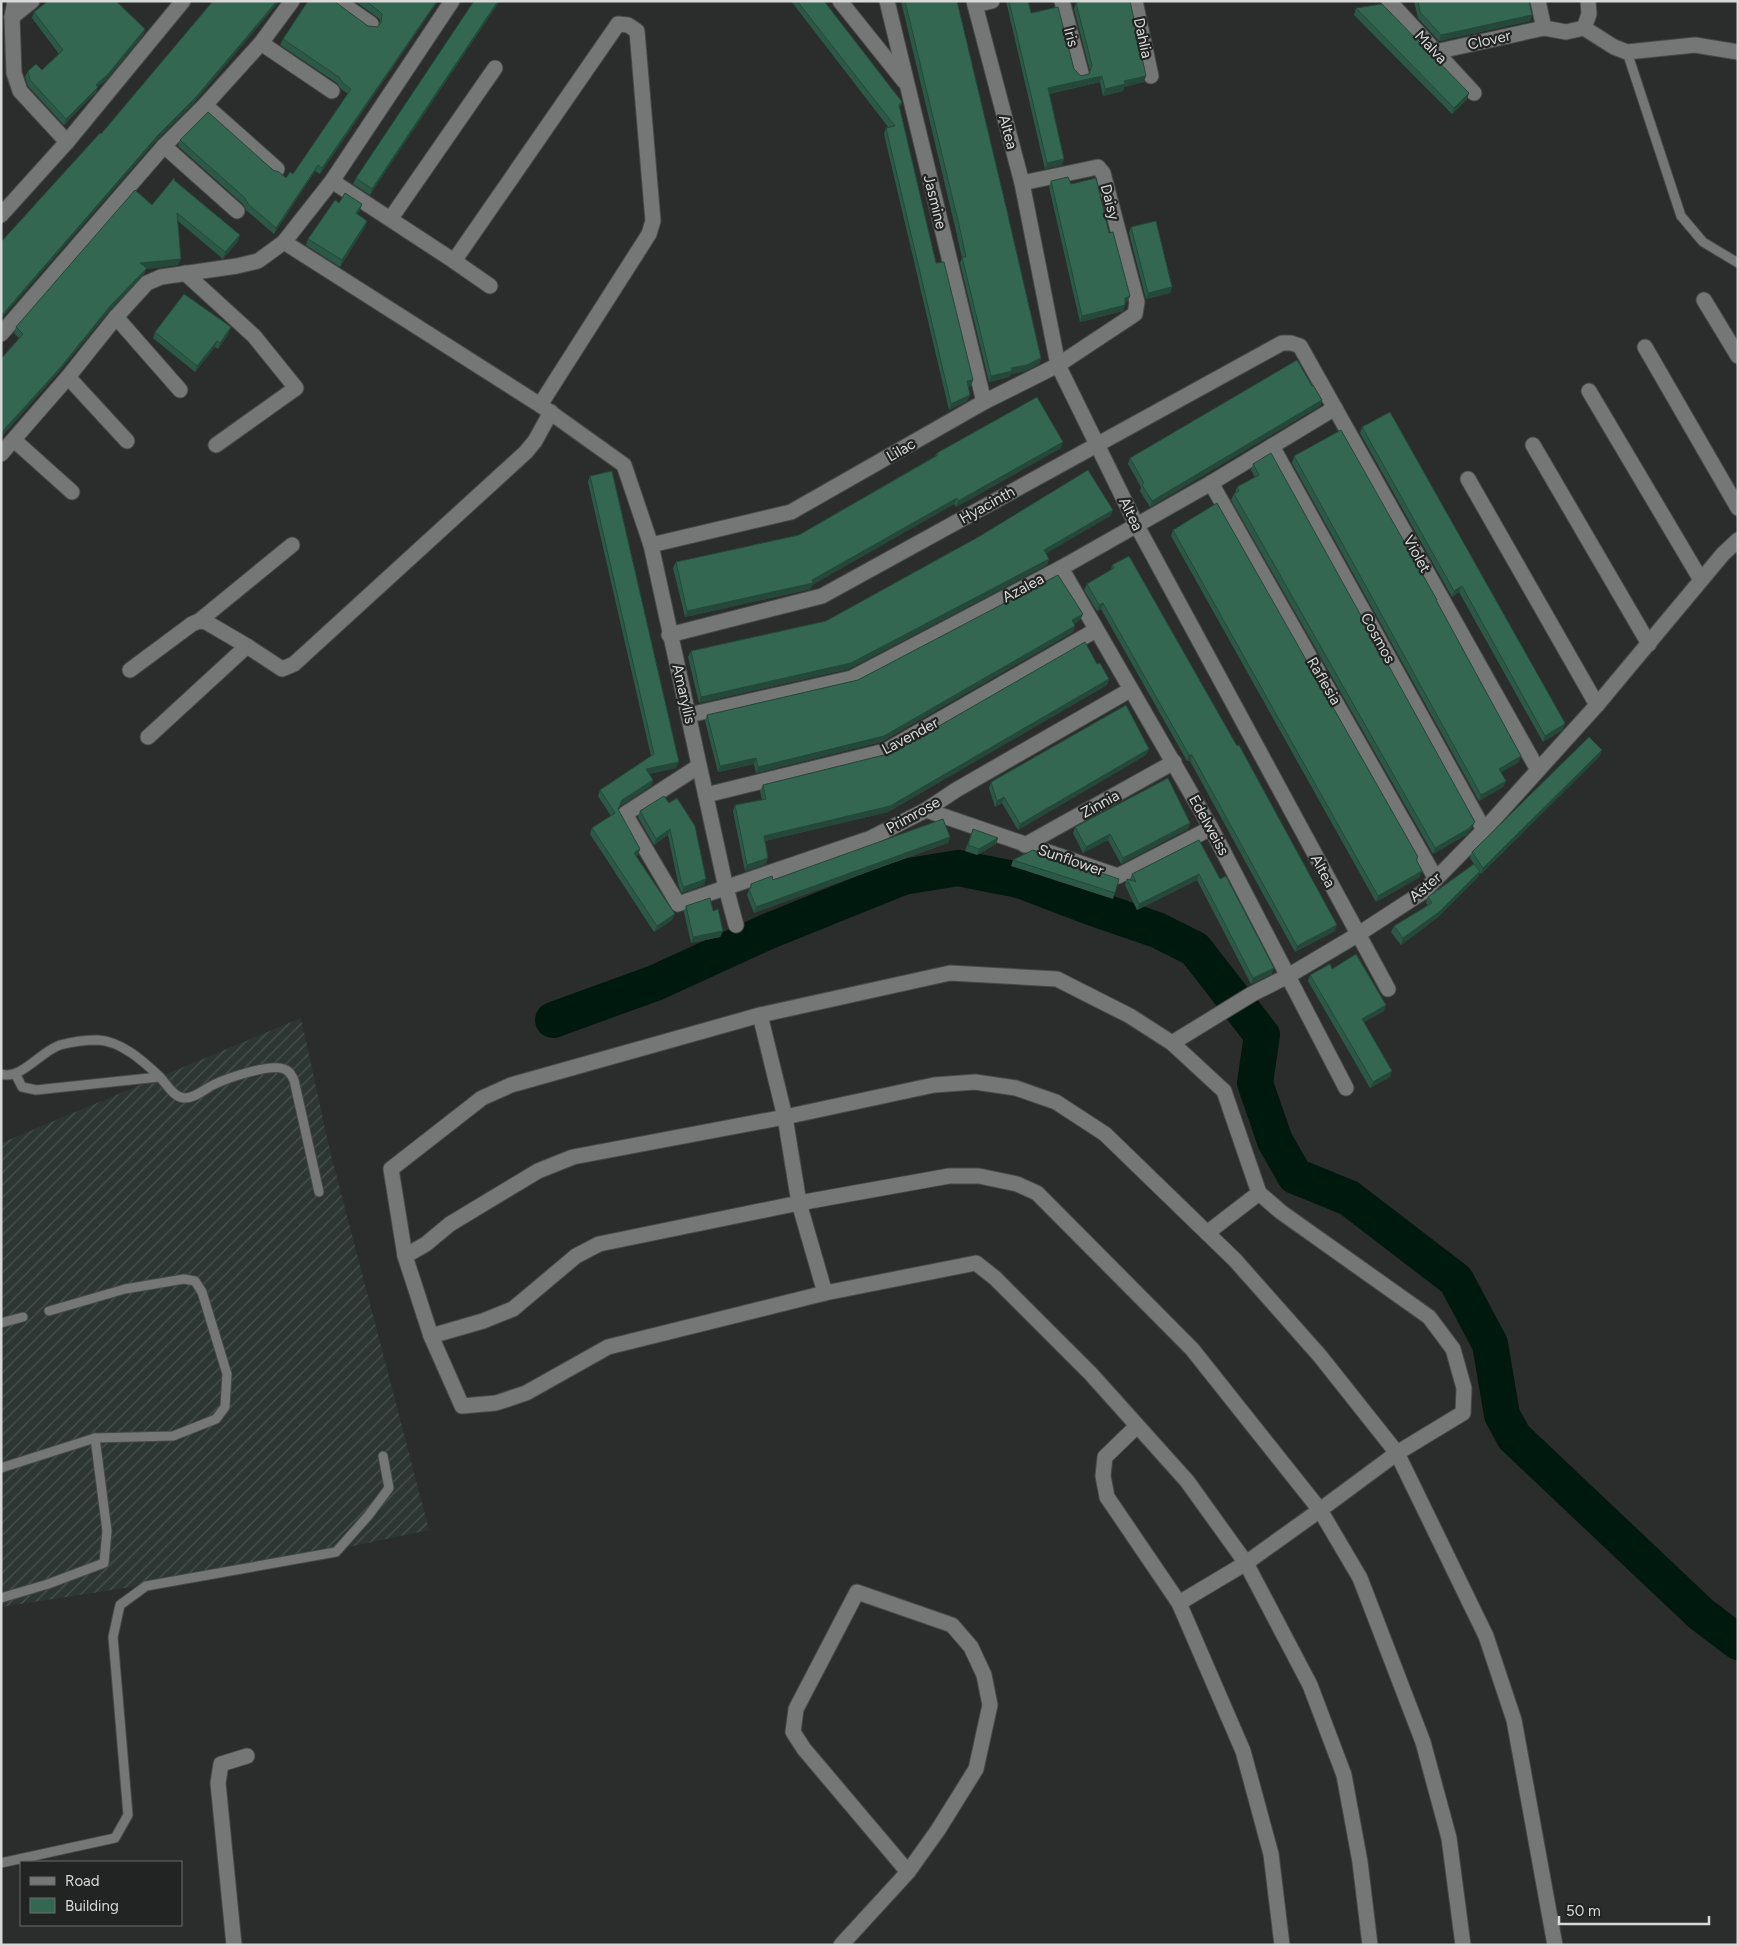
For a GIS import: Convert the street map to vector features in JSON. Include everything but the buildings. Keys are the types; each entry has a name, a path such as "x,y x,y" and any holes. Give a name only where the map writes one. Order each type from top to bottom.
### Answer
{"street":[{"path":"15,1 12,17 14,73 20,91 67,142"},
{"path":"12,17 32,1"},
{"path":"1,215 67,142 183,1"},
{"path":"1,334 164,146 205,105 261,43 292,1"},
{"path":"338,1 371,24"},
{"path":"1,454 68,377 116,317 148,283 161,277 238,266 258,261 284,242 332,181 452,1"},
{"path":"840,1 907,84"},
{"name":"Jasmine","path":"887,1 984,402"},
{"path":"975,3 992,1"},
{"name":"Iris","path":"1062,1 1081,73"},
{"name":"Dahlia","path":"1135,1 1150,76"},
{"name":"Malva","path":"1389,1 1474,93"},
{"path":"1538,1 1544,28 1566,32 1584,28 1614,47 1627,52 1695,46 1738,52"},
{"path":"1584,28 1590,14 1588,1"},
{"name":"Altea","path":"975,3 1022,183 1058,365 1136,524 1357,935 1388,989"},
{"path":"199,621 206,622 282,669 294,664 526,452 535,441 546,409 649,234 653,221 637,31 628,25 618,24 454,261"},
{"name":"Clover","path":"1435,52 1544,28"},
{"path":"261,43 332,90"},
{"path":"391,218 495,68"},
{"path":"205,105 277,170"},
{"path":"164,146 237,211"},
{"name":"Daisy","path":"1022,183 1098,167 1103,172 1137,302 1135,314"},
{"path":"332,181 391,218 490,286"},
{"path":"284,242 546,409"},
{"path":"185,273 254,336 296,388 216,446"},
{"path":"1704,300 1738,356"},
{"name":"Lilac","path":"651,545 791,512 984,402 1058,365 1135,314"},
{"path":"116,317 180,390"},
{"name":"Hyacinth","path":"670,635 822,596 1282,343 1291,343"},
{"name":"Violet","path":"1291,343 1300,346 1538,770"},
{"path":"1645,347 1738,508"},
{"path":"68,377 127,441"},
{"path":"1589,391 1701,580"},
{"name":"Azalea","path":"689,716 852,678 1061,568 1335,408"},
{"name":"Amaryllis","path":"546,409 624,465 651,545 726,888 736,925"},
{"path":"14,440 72,492"},
{"path":"1534,445 1649,644"},
{"name":"Cosmos","path":"1272,446 1484,830"},
{"path":"1468,479 1597,705"},
{"name":"Raflesia","path":"1211,482 1436,879"},
{"name":"Aster","path":"1172,1044 1252,994 1288,976 1357,935 1423,892 1484,830 1597,705 1723,554 1738,540"},
{"path":"130,670 192,624 199,621 292,545"},
{"name":"Edelweiss","path":"1061,568 1130,690 1212,828 1346,1088"},
{"name":"Lavender","path":"706,795 885,752 1096,630"},
{"path":"148,737 247,646"},
{"name":"Primrose","path":"699,766 625,814 678,904 871,838 926,810 964,785 1130,690"},
{"name":"Zinnia","path":"1025,845 1174,762"},
{"name":"Sunflower","path":"926,810 1118,876 1212,828"},
{"path":"1179,1603 1246,1563 1397,1452 1463,1413 1464,1388 1453,1349 1429,1317 1281,1212 1259,1193 1224,1091 1172,1044 1130,1016 1057,979 950,973 760,1016 511,1085 482,1098 391,1169 405,1256 431,1336 462,1406 496,1403 526,1393 608,1347 825,1293 976,1263 995,1278 1091,1374 1187,1481 1246,1563 1310,1685 1344,1775 1360,1862 1370,1945"},
{"path":"760,1016 785,1117 799,1203 825,1293"},
{"path":"405,1256 426,1244 450,1224 538,1172 573,1157 785,1117 934,1085 975,1082 1016,1088 1056,1102 1105,1134 1235,1260 1320,1356 1397,1452 1486,1636 1514,1720 1555,1945"},
{"path":"431,1336 483,1321 513,1309 576,1256 599,1244 799,1203 949,1176 979,1176 1017,1184 1037,1193 1192,1349 1320,1510 1360,1578 1423,1742 1449,1838 1463,1945"},
{"path":"1207,1233 1259,1193"},
{"path":"1137,1426 1105,1458 1102,1476 1107,1497 1179,1603 1243,1751 1271,1854 1282,1945"},
{"path":"841,1945 908,1872 938,1830 976,1769 990,1705 984,1675 971,1647 952,1625 856,1592 796,1709 793,1732 804,1749 908,1872"},
{"path":"234,1945 218,1783 221,1764 247,1756"}],"lane":[{"path":"1627,52 1682,216 1703,242 1738,263"},
{"path":"1,1074 6,1076 16,1075 44,1053 60,1045 99,1040 121,1047 144,1062 174,1094 184,1098 192,1097 232,1076 282,1068 290,1072 294,1080 319,1192"},
{"path":"16,1075 22,1087 36,1090 159,1077"},
{"path":"1,1468 95,1438 173,1436 216,1419 225,1407 227,1374 202,1292 195,1281 184,1279 108,1293 49,1311"},
{"path":"1,1323 22,1317"},
{"path":"1,1598 48,1584 104,1563 107,1532 95,1438"},
{"path":"1,1863 115,1838 128,1815 113,1637 120,1605 146,1586 336,1552 368,1516 389,1488 383,1456"}],"shaded area":[{"path":"301,1018 329,1147 429,1530 235,1571 1,1607 1,1143"}],"waterway":[{"path":"553,1020 655,983 769,931 903,877 958,868 1019,880 1157,930 1195,949 1262,1035 1255,1083 1275,1141 1295,1176 1349,1198 1456,1280 1490,1344 1502,1415 1514,1437 1701,1614 1738,1642"}]}
